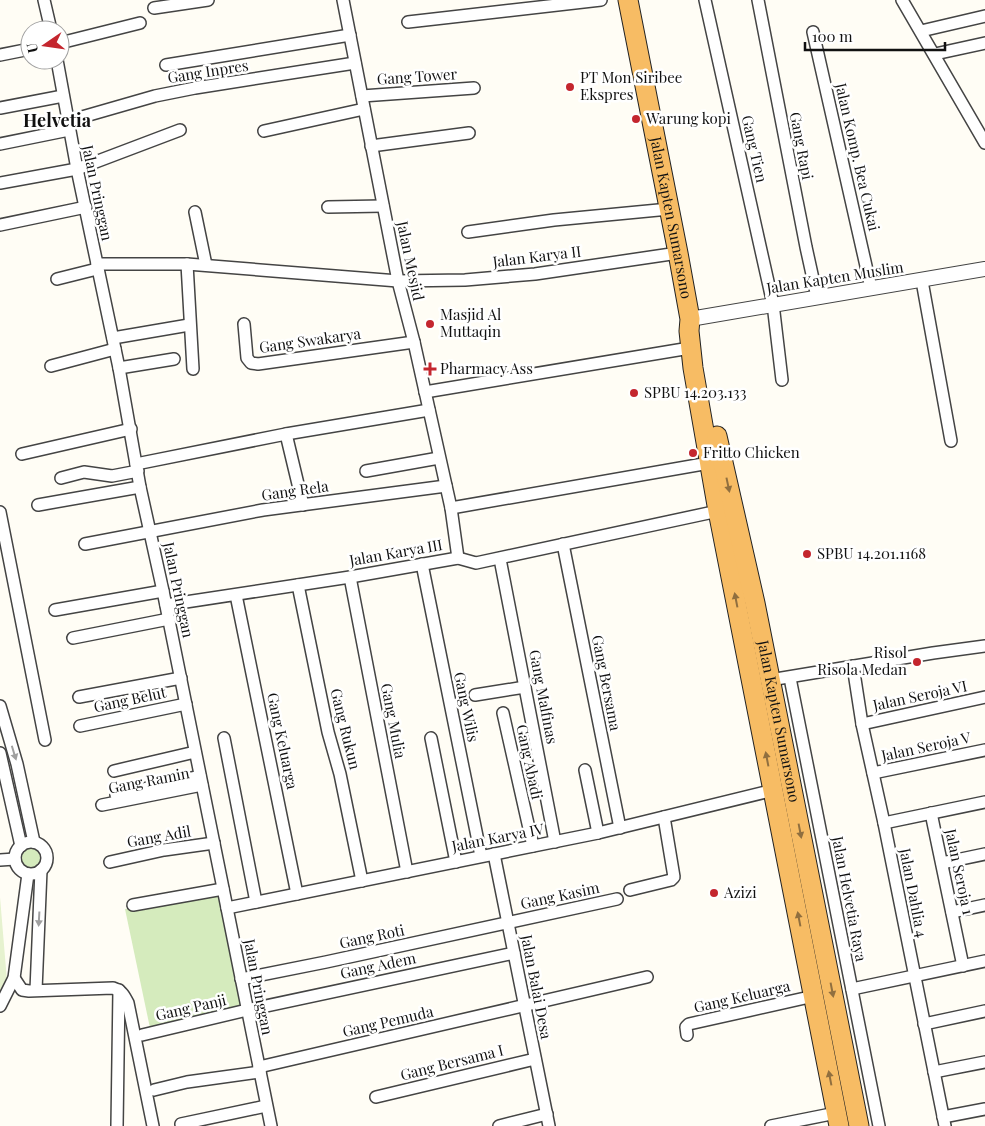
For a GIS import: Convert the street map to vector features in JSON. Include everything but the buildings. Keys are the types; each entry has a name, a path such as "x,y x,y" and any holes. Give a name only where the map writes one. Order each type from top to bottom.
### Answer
{"highway":[{"name":"Jalan Kapten Sumarsono","path":"628,0 690,319 690,348 718,511 838,1119"},
{"name":"Jalan Kapten Sumarsono","path":"690,319 696,330 710,402 755,603 860,1126"}],"street":[{"path":"154,8 208,0"},
{"name":"Jalan Mesjid","path":"343,0 398,281 426,392 446,486 458,558"},
{"path":"408,22 601,0"},
{"name":"Gang Tien","path":"705,0 773,304 782,380"},
{"name":"Gang Rapi","path":"758,0 817,297"},
{"path":"902,0 985,143"},
{"path":"47,1 50,20"},
{"path":"921,31 985,16"},
{"path":"70,40 140,23"},
{"name":"Jalan Komp. Bea Cukai","path":"813,32 870,288"},
{"path":"166,65 350,35"},
{"path":"935,54 985,43"},
{"path":"0,56 20,51"},
{"name":"Gang Inpres","path":"0,144 68,125 156,96 187,89 355,62"},
{"name":"Jalan Pringgan","path":"59,70 68,125 131,429 140,487 169,619 271,1126"},
{"name":"Gang Tower","path":"362,96 474,88"},
{"path":"0,108 63,96"},
{"path":"264,131 364,109"},
{"path":"0,183 77,169 180,130"},
{"path":"371,146 469,132"},
{"path":"328,208 383,206"},
{"path":"0,225 86,207"},
{"path":"468,232 554,220 669,209"},
{"path":"195,212 206,265"},
{"name":"Jalan Karya II","path":"57,279 97,267 188,264 398,281 465,280 535,274 678,253"},
{"path":"188,264 193,369"},
{"name":"Jalan Kapten Muslim","path":"690,319 985,269"},
{"path":"922,281 950,441"},
{"name":"Gang Swakarya","path":"244,324 247,358 252,363 414,342"},
{"path":"51,366 114,343 190,325"},
{"path":"426,392 690,348"},
{"path":"119,368 174,359"},
{"path":"61,478 84,472 112,476 137,468 286,434 429,410"},
{"path":"22,454 131,429"},
{"path":"286,434 303,504"},
{"path":"366,471 439,458"},
{"path":"450,508 710,462"},
{"name":"Gang Rela","path":"85,544 263,510 446,486"},
{"path":"38,505 140,487"},
{"name":"Jalan Karya III","path":"166,605 350,577 458,558 476,563 500,559 718,511"},
{"path":"0,512 45,740"},
{"name":"Gang Bersama","path":"563,544 620,828"},
{"name":"Gang Malfinas","path":"500,559 555,842"},
{"name":"Gang Wilis","path":"422,564 482,856"},
{"name":"Gang Mulia","path":"350,577 406,872"},
{"name":"Gang Rukun","path":"298,585 328,732 340,774 362,881"},
{"path":"55,610 163,591"},
{"name":"Gang Keluarga","path":"236,595 297,894"},
{"path":"73,638 169,619"},
{"path":"770,680 985,646"},
{"name":"Jalan Dahlia 4","path":"853,666 862,724 884,823 944,1121"},
{"path":"79,697 181,678"},
{"name":"Jalan Helvetia Raya","path":"790,678 879,1126"},
{"path":"476,695 525,687"},
{"name":"Jalan Seroja VI","path":"862,724 985,697"},
{"name":"Gang Belut","path":"80,726 186,704"},
{"path":"0,706 17,764 34,842"},
{"name":"Gang Abadi","path":"503,713 532,846"},
{"path":"224,738 256,902"},
{"path":"431,738 456,862"},
{"name":"Jalan Seroja V","path":"873,773 985,750"},
{"path":"114,771 195,752"},
{"path":"0,753 20,846"},
{"path":"585,770 598,833"},
{"path":"114,796 201,781"},
{"name":"Gang Ramin","path":"102,805 201,781"},
{"name":"Jalan Karya IV","path":"227,908 598,833 774,790"},
{"path":"884,823 985,802"},
{"name":"Jalan Seroja 1","path":"931,813 963,966"},
{"path":"630,890 670,880 674,877 664,817"},
{"path":"34,842 43,848 47,857 41,870 28,874 19,868 15,859 20,846 25,843 34,842"},
{"name":"Gang Adil","path":"110,862 164,850 214,842"},
{"name":"Jalan Balai Desa","path":"494,854 549,1126"},
{"path":"942,862 985,854"},
{"path":"0,860 15,859"},
{"path":"36,990 41,870"},
{"path":"0,1006 14,978 28,874"},
{"path":"133,905 223,889"},
{"name":"Gang Kasim","path":"508,923 618,899"},
{"path":"952,912 985,905"},
{"name":"Gang Roti","path":"241,979 508,923"},
{"name":"Gang Adem","path":"247,1010 514,952"},
{"path":"852,989 985,961"},
{"name":"Gang Pemuda","path":"154,1090 187,1082 259,1070 647,977"},
{"path":"14,978 22,990 113,988 119,990 125,996 153,1126"},
{"path":"117,1126 119,990"},
{"name":"Gang Keluarga","path":"687,1035 686,1028 690,1024 814,996"},
{"name":"Gang Panji","path":"142,1034 247,1010"},
{"path":"924,1024 985,1011"},
{"name":"Gang Bersama I","path":"376,1097 535,1059"},
{"path":"934,1072 985,1062"},
{"path":"180,1124 266,1106"},
{"path":"944,1121 985,1109"},
{"path":"499,1126 546,1114"},
{"path":"771,1126 838,1119"}],"green space":[{"path":"31,846 39,849 42,857 39,865 31,868 23,865 20,857 23,849"},
{"path":"219,890 244,1008 150,1028 125,909"},
{"path":"0,897 7,981 0,997"}],"place":[{"name":"PT Mon Siribee Ekspres","path":"570,87"},
{"name":"Warung kopi","path":"636,119"},
{"name":"Masjid Al Muttaqin","path":"430,324"},
{"name":"Pharmacy Ass","path":"430,369"},
{"name":"SPBU 14.203.133","path":"634,393"},
{"name":"Fritto Chicken","path":"693,453"},
{"name":"SPBU 14.201.1168","path":"807,554"},
{"name":"Risol Risola Medan","path":"917,662"},
{"name":"Azizi","path":"714,893"}],"district":[{"name":"Helvetia","path":"57,121"}]}
